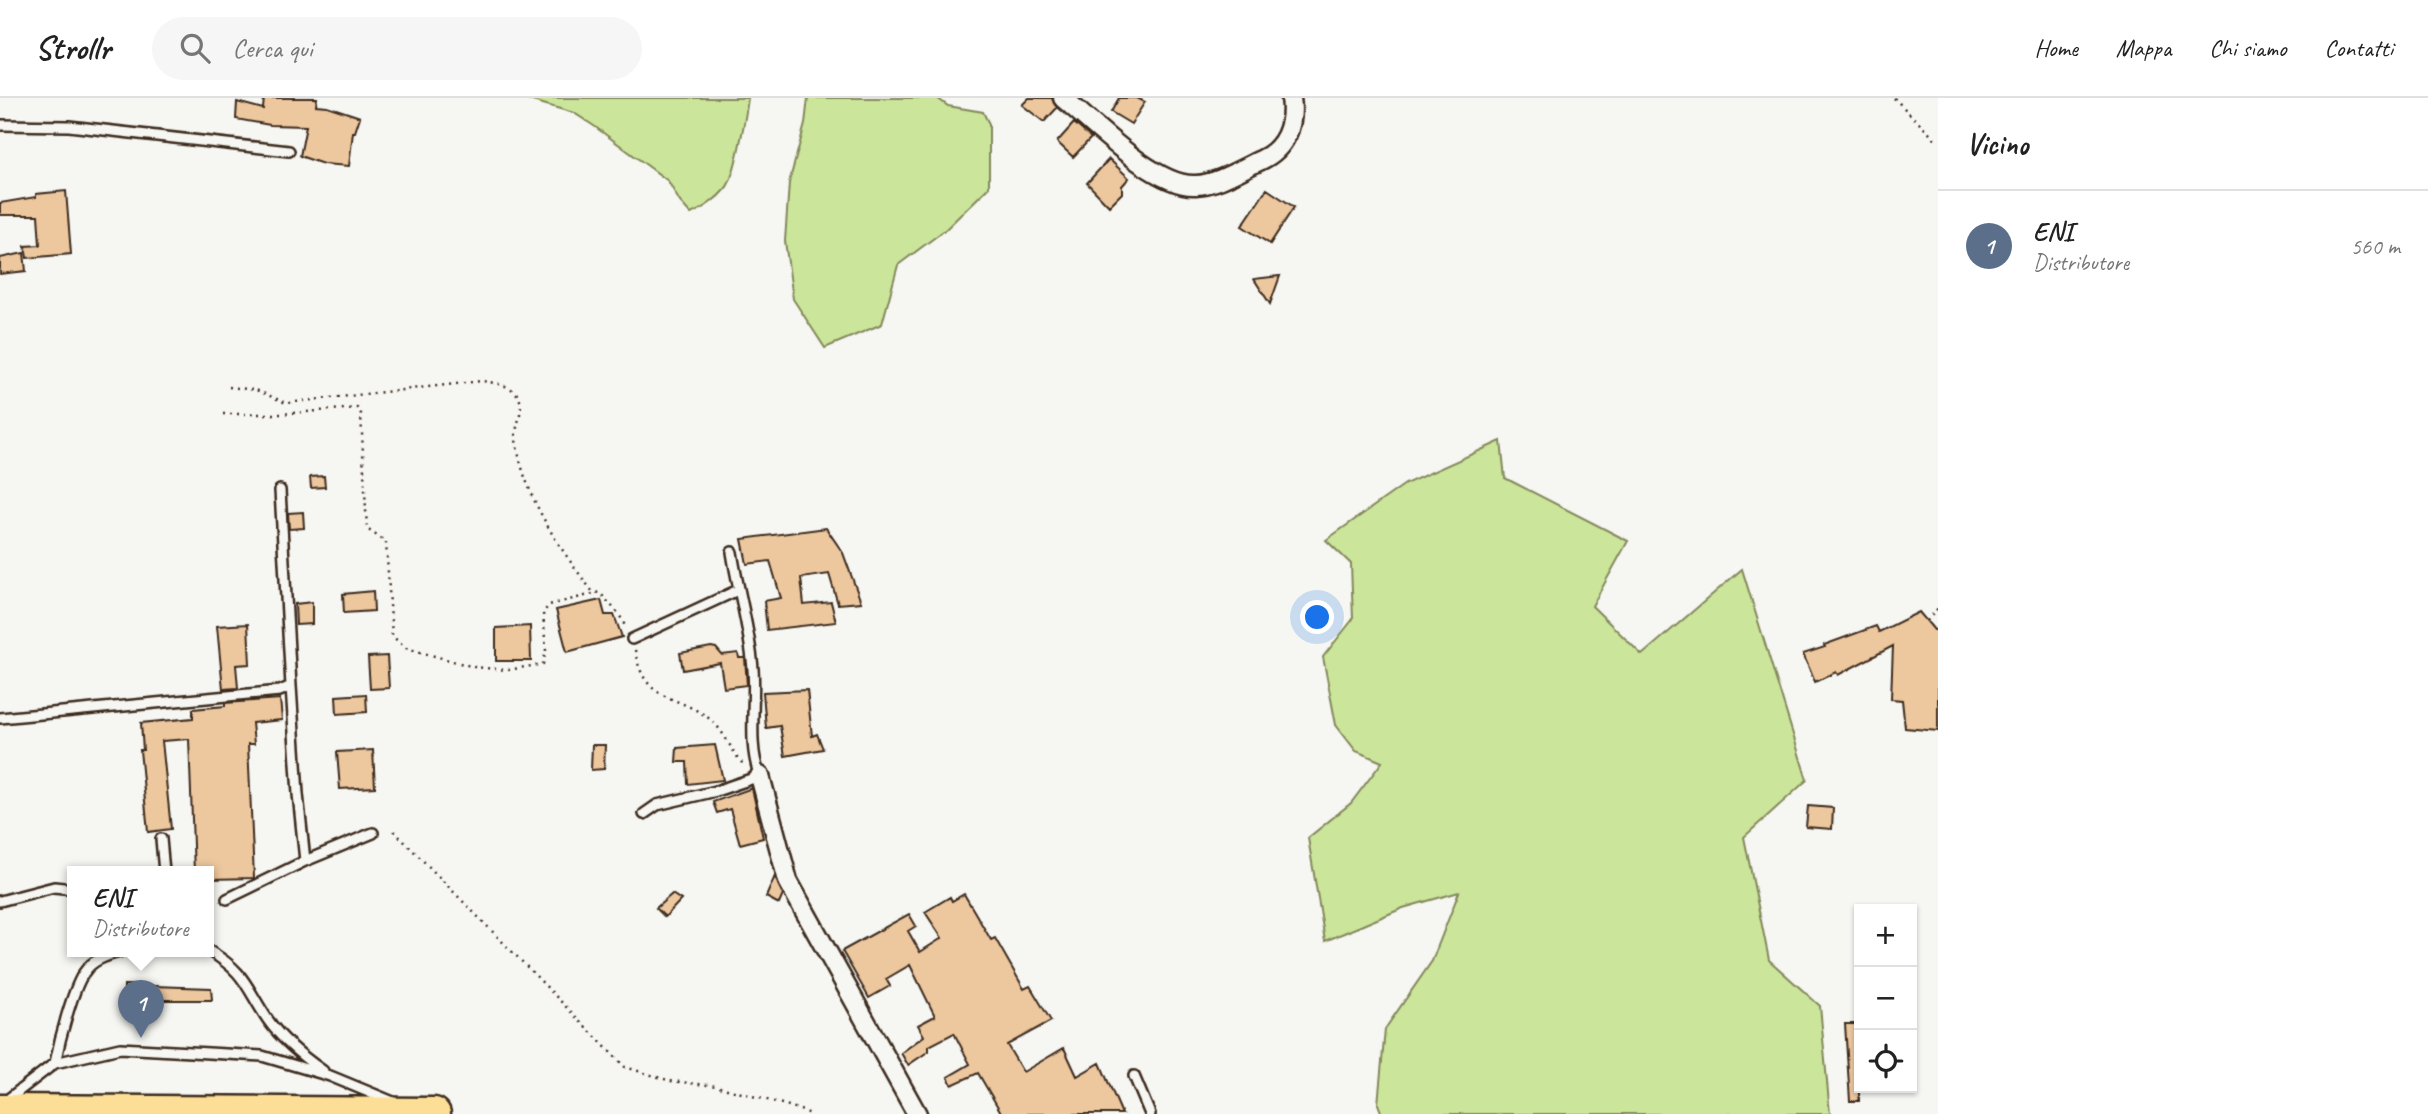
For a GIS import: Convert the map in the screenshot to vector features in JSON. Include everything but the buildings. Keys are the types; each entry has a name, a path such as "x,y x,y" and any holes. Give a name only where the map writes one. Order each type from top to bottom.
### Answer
{"highway":[{"path":"0,1111 434,1114"}],"street":[{"path":"1063,98 1143,166 1170,181 1196,185 1221,178 1274,154 1281,146 1290,125 1291,98"},
{"path":"760,776 788,881 917,1114"}],"lane":[{"path":"0,125 69,126 289,151"},
{"path":"280,490 298,794 305,861"},
{"path":"644,814 657,805 716,791 760,776 753,760 755,700 750,638 732,552"},
{"path":"632,639 738,590"},
{"path":"0,718 280,691 291,686"},
{"path":"228,899 305,861 373,833"},
{"path":"161,839 163,866"},
{"path":"0,901 54,887 67,888"},
{"path":"214,954 235,967 268,1021 300,1054 330,1076"},
{"path":"55,1063 60,1035 84,971 105,957"},
{"path":"0,1105 55,1063 120,1048 262,1056 330,1076 421,1114"},
{"path":"1134,1076 1150,1114"}],"path":[{"path":"1894,98 1938,142"},
{"path":"229,387 256,390 286,402 482,381 512,389 519,396 521,405 515,438 534,500 559,549 593,592 600,593 619,614 632,639 637,662 651,687 661,696 696,710 711,721 727,739 741,763 760,776"},
{"path":"223,414 280,414 357,408 361,414 367,528 386,542 392,636 406,648 474,667 508,670 531,668 543,664 546,651 543,613 550,605 600,593"},
{"path":"1927,621 1938,608"},
{"path":"394,831 625,1067 671,1081 716,1086 789,1105 811,1114"}],"green space":[{"path":"522,98 748,98 740,145 729,182 714,200 691,214 680,202 668,181 594,126 574,113"},
{"path":"808,98 937,98 948,106 983,112 989,124 989,187 946,229 898,265 882,324 825,348 793,299 785,241 789,183 805,124"},
{"path":"1501,441 1505,478 1628,541 1592,606 1642,655 1742,569 1807,780 1744,837 1769,960 1820,1006 1830,1114 1382,1114 1378,1104 1385,1029 1432,961 1459,892 1403,908 1325,941 1308,838 1351,803 1382,762 1356,751 1336,725 1323,657 1353,619 1351,564 1326,540 1405,484"}],"place":[{"name":"ENI","path":"141,1038"}]}
